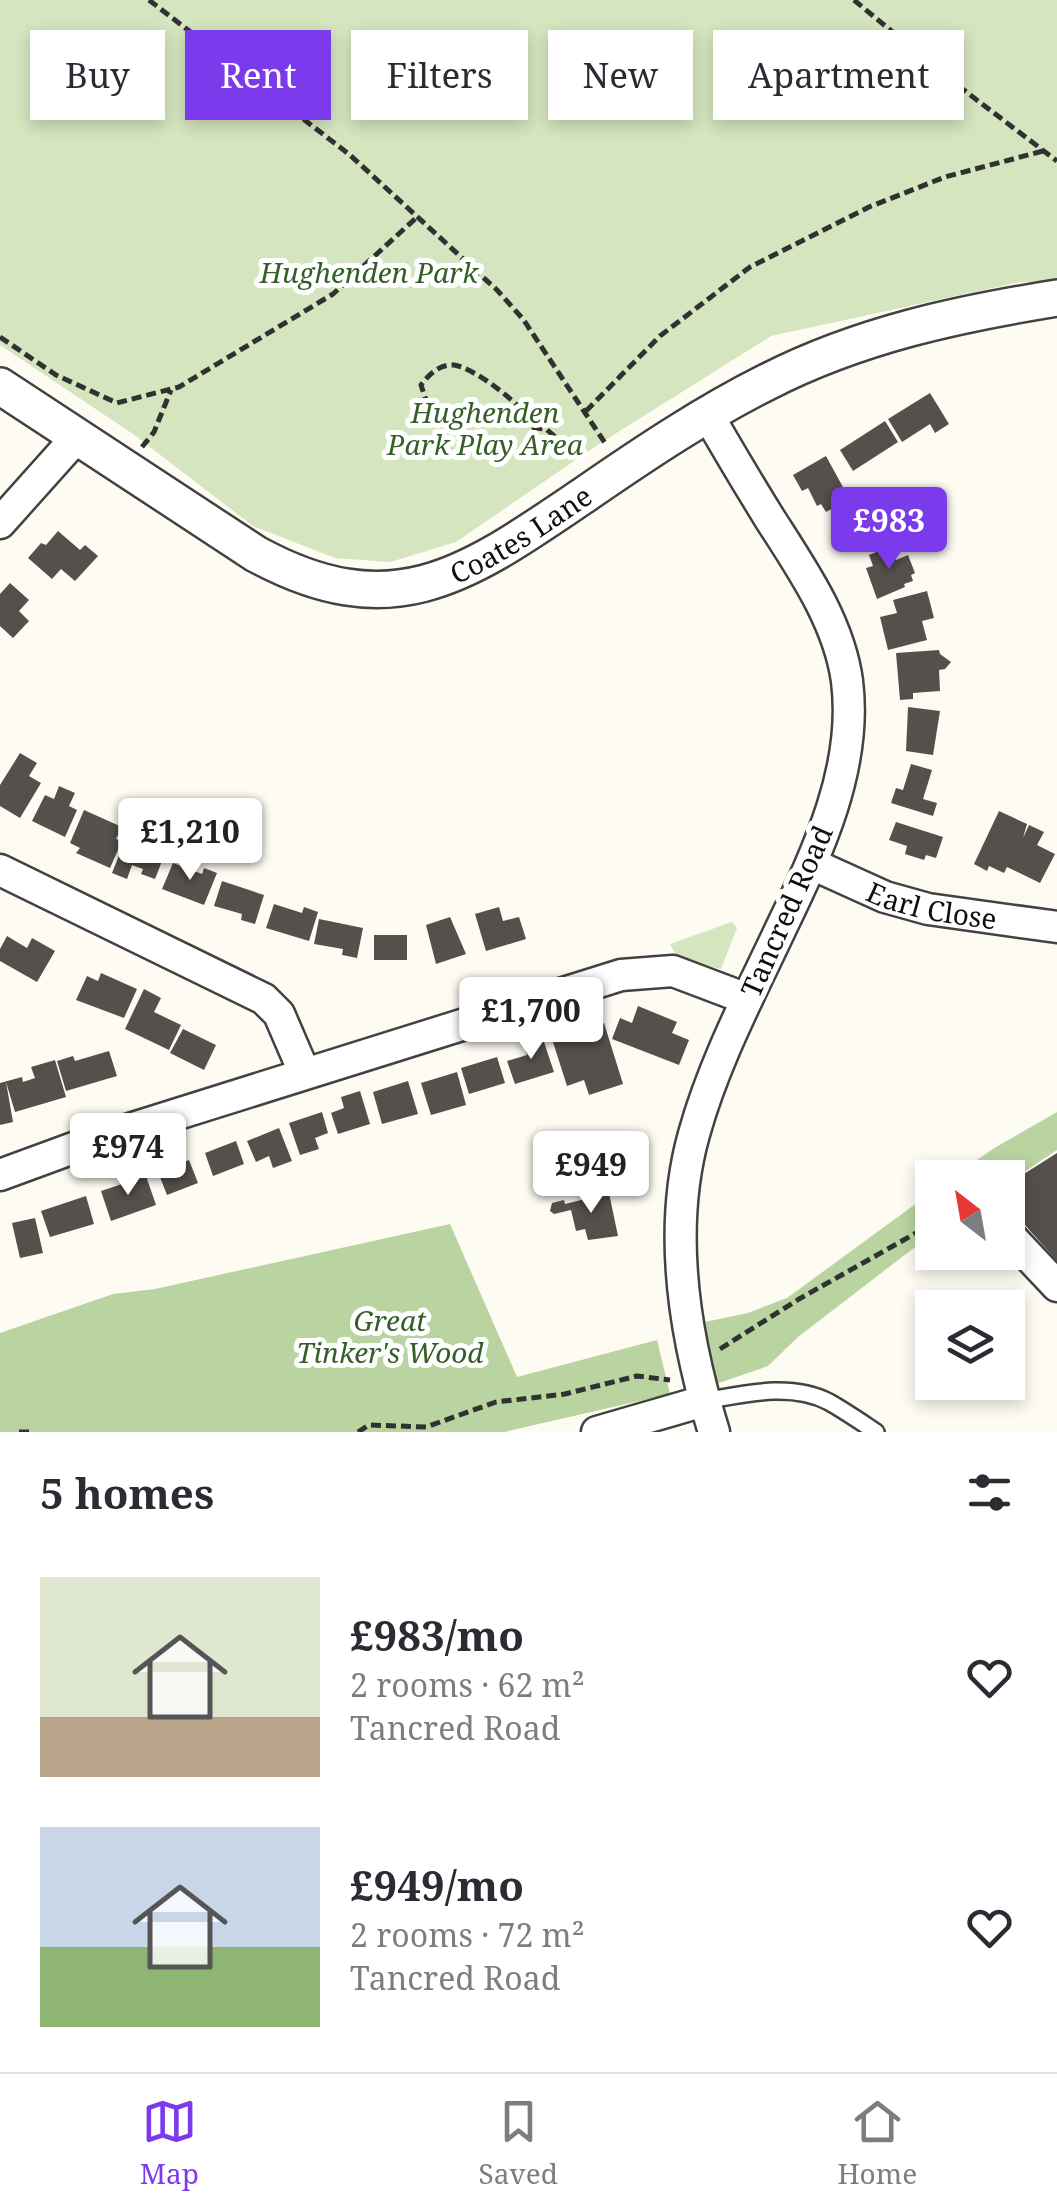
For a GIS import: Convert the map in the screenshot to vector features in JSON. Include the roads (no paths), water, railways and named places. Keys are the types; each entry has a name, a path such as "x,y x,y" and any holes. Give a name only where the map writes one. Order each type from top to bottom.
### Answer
{"street":[{"name":"Coates Lane","path":"0,386 292,573 362,588 404,589 449,578 509,546 708,415 766,382 830,353 990,309 1057,298"},
{"name":"Tancred Road","path":"708,415 810,582 835,634 847,679 850,726 842,769 812,864 704,1100 692,1138 683,1187 683,1274 701,1386 714,1432"},
{"path":"0,523 76,438"},
{"name":"Earl Close","path":"812,864 885,897 928,909 1057,927"},
{"path":"0,870 264,1000 279,1014 304,1072"},
{"path":"0,1175 304,1072 621,974 673,971 748,1000"},
{"path":"1025,1252 1057,1286"},
{"path":"597,1432 701,1386"}],"lane":[{"path":"701,1386 754,1392 797,1391 826,1400 876,1432"}],"park label":[{"name":"Hughenden Park","path":"369,272"},
{"name":"Hughenden Park Play Area","path":"485,428"},
{"name":"Great Tinker's Wood","path":"390,1336"}]}
